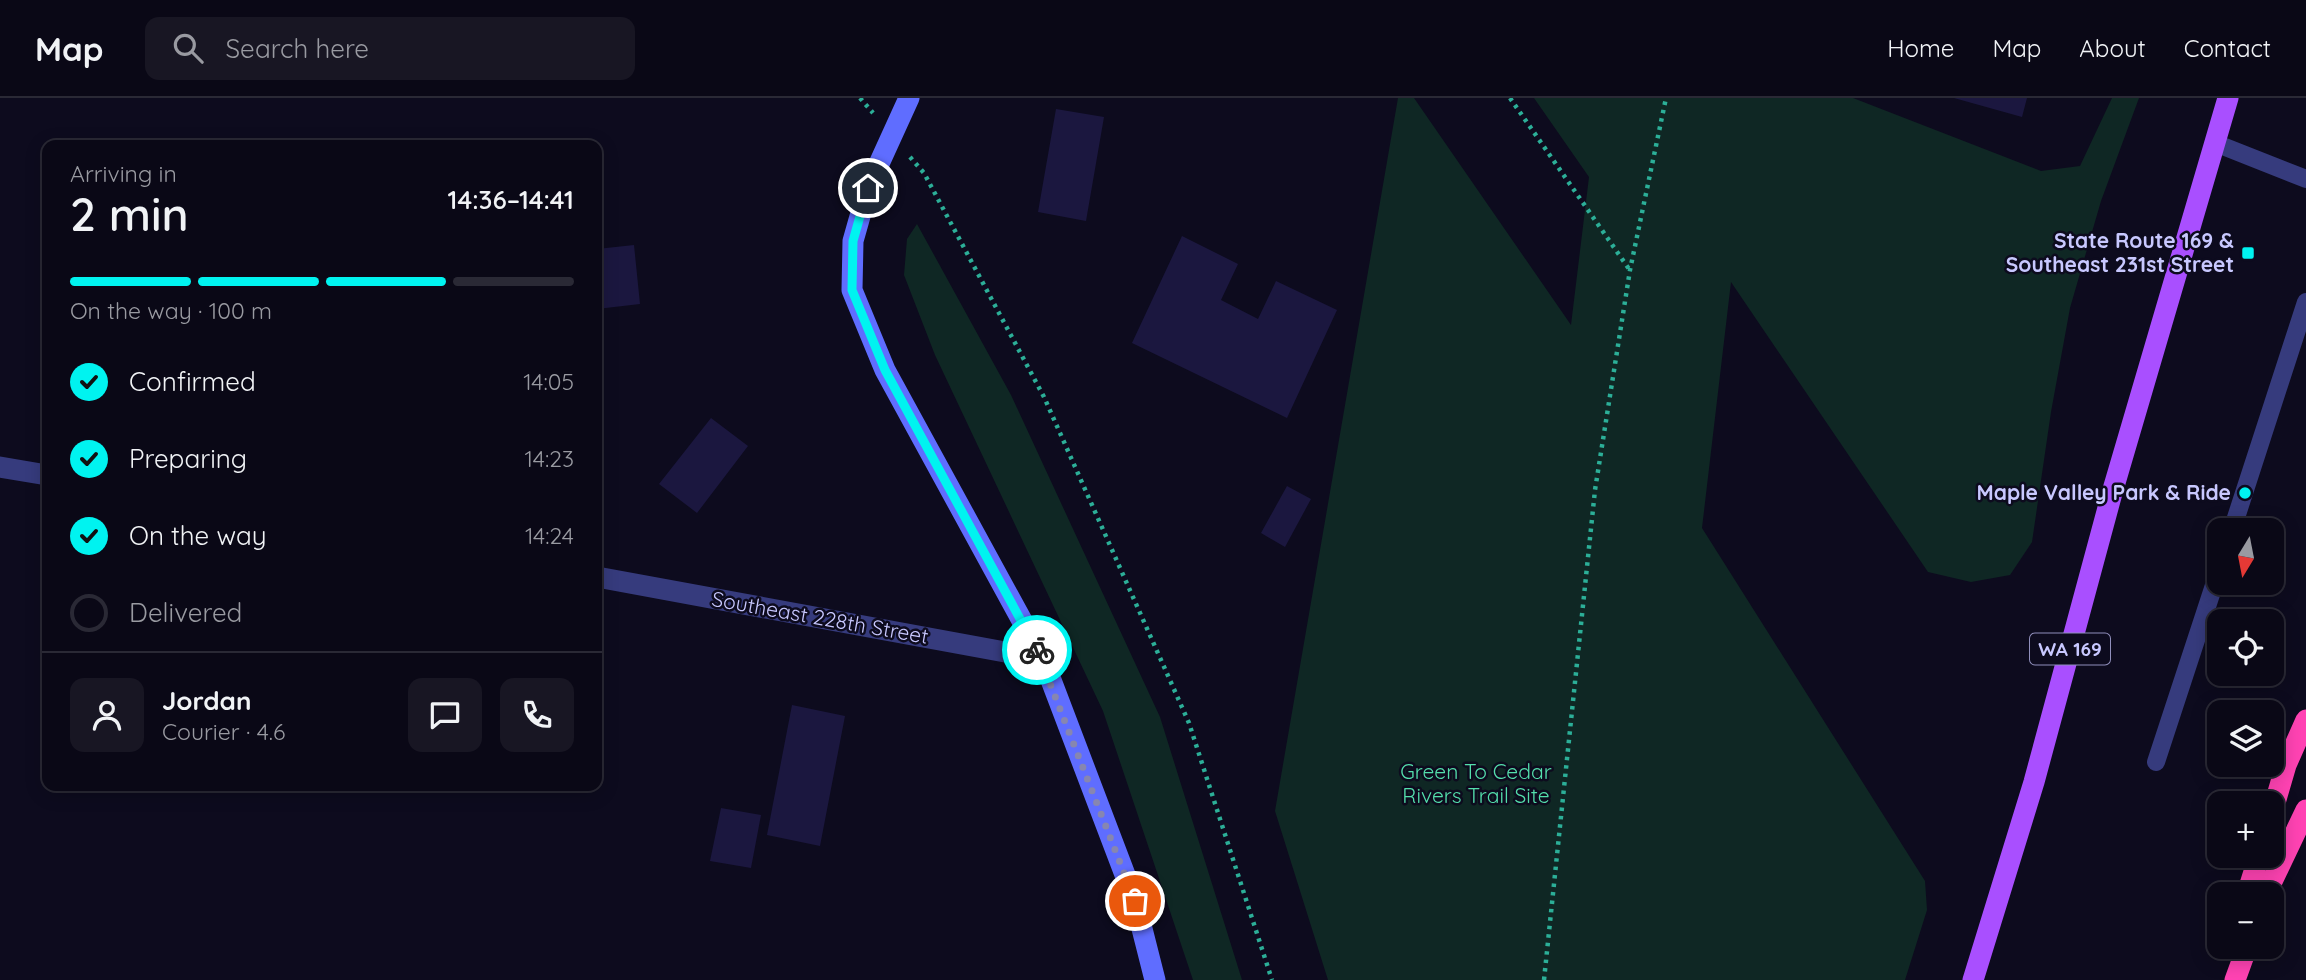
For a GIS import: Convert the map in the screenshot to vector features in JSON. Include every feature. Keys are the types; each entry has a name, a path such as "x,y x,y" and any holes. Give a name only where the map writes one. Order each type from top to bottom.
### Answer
{"highway":[{"path":"2278,791 2286,765 2306,720"},
{"path":"2272,882 2306,810"},
{"path":"2221,980 2227,959"},
{"path":"2235,980 2243,959"}],"main road":[{"name":"WA 169","path":"1973,980 2034,782 2112,493 2228,98"}],"street":[{"path":"909,98 868,188 853,241 852,290 885,370 1042,659 1135,901 1155,980"},
{"path":"0,467 42,474"},
{"name":"Southeast 228th Street","path":"602,578 1042,659"}],"lane":[{"path":"2215,143 2306,179"},
{"path":"2236,518 2306,302"},
{"path":"2156,762 2211,595"}],"path":[{"path":"860,98 873,113"},
{"path":"1510,98 1630,270"},
{"path":"1544,980 1595,490 1630,270 1666,98"},
{"path":"924,173 1044,397 1189,723 1272,980"}],"green space":[{"name":"Green To Cedar Rivers Trail Site","path":"1398,98 1414,98 1571,325 1589,177 1534,98 1853,98 2041,171 2080,166 2112,98 2139,98 2101,201 2070,308 2032,542 2010,575 1971,582 1928,572 1731,282 1702,528 1925,881 1927,910 1905,980 1328,980 1275,811"},
{"path":"917,224 1011,395 1160,717 1242,980 1193,980 1103,711 935,355 904,275 907,239"}],"building":[{"path":"1954,98 2027,98 2022,117"},
{"path":"1056,109 1104,117 1086,221 1038,212"},
{"path":"1182,236 1238,264 1221,300 1258,319 1276,281 1337,310 1287,418 1132,343"},
{"path":"634,245 640,304 602,308 602,248"},
{"path":"711,418 748,446 697,513 659,484"},
{"path":"1287,486 1311,499 1285,547 1261,533"},
{"path":"792,705 845,716 820,846 767,835"},
{"path":"721,808 761,815 751,868 710,861"}],"way so far":[{"path":"1037,650 1135,901"}],"place":[{"name":"State Route 169 & Southeast 231st Street","path":"2248,253"},
{"name":"Maple Valley Park & Ride","path":"2245,493"}],"route":[{"path":"868,188 853,241 852,290 885,370 1037,650"}]}
